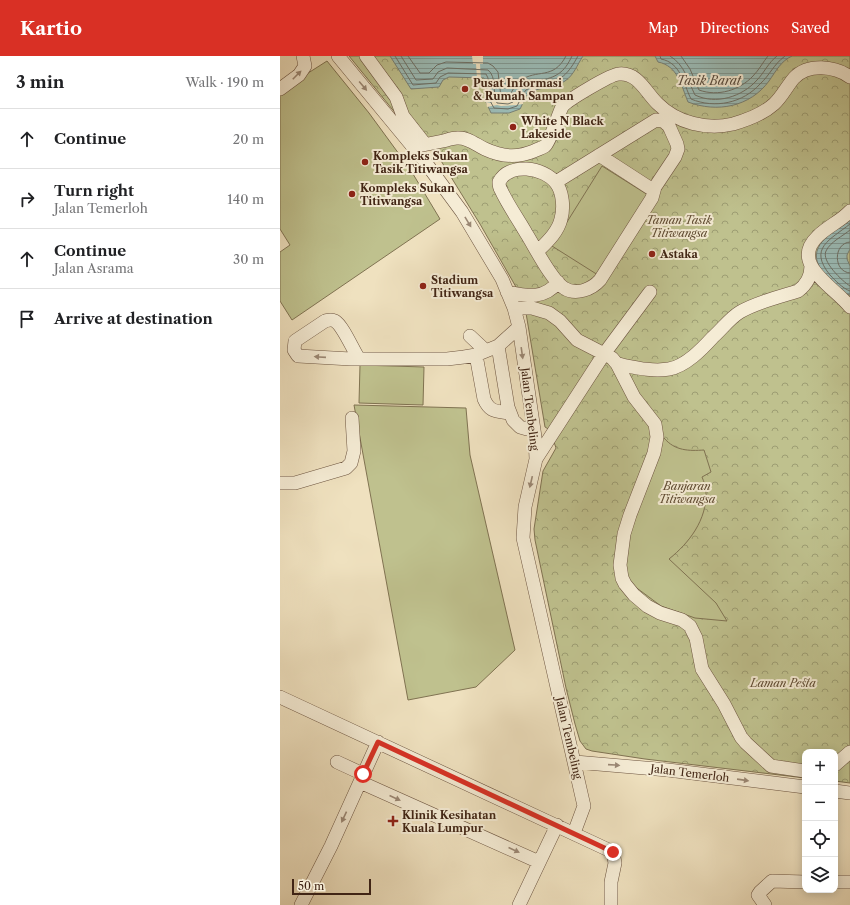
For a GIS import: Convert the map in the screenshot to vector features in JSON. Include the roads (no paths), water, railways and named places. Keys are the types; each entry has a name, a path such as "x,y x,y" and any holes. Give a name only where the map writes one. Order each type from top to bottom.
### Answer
{"street":[{"path":"280,89 299,75 305,66 303,56"},
{"name":"Jalan Tembeling","path":"338,56 419,146 462,212 502,279 514,308 519,328 536,459 525,507 524,538 584,806 574,833"},
{"path":"366,56 396,96 403,116 419,146 458,137 500,155 516,156 525,155 547,144 565,103 616,74 628,75 636,79 658,104 678,118 687,122 716,127 741,122 765,110 775,103 796,76 803,72 814,69 835,69 850,77"},
{"path":"538,251 555,232 561,219 562,194 556,182 534,170 523,168 510,171 505,174 499,182 500,190 538,251 558,282 564,288 571,291 585,290 596,285 600,280 652,198 653,190 675,157 678,144 666,123 659,120 653,121 556,182"},
{"path":"599,155 653,190"},
{"path":"850,211 822,233 810,246 808,253 812,266 826,285 850,307"},
{"path":"617,364 647,368 674,368 686,361 702,348 740,312 798,291 802,288 809,277 812,266"},
{"path":"507,292 536,296 549,291 558,282"},
{"path":"536,459 604,354 650,292"},
{"path":"514,308 532,308 549,313 577,340 612,358 617,364 634,397 655,424 657,437 654,453 625,530 620,565 622,578 625,584 647,606 660,613 682,620 690,626 696,638 702,668 722,699 740,737 772,766 802,771"},
{"path":"359,359 339,325 334,321 325,321 295,341 294,350 298,356 359,359 447,359 486,351 519,328"},
{"path":"470,336 486,351 513,420 520,427 527,429 533,428"},
{"path":"486,351 484,400 487,406 492,410 510,413"},
{"path":"280,483 295,483 346,468 352,463 354,451 352,418"},
{"path":"280,696 613,852 615,863 611,882 611,905"},
{"path":"301,905 331,846 378,742"},
{"path":"838,762 850,752"},
{"path":"337,762 362,778 539,862"},
{"name":"Jalan Temerloh","path":"575,762 668,770 802,787"},
{"path":"838,791 850,793"},
{"path":"520,905 557,825"},
{"path":"765,905 758,895 772,881 802,882"},
{"path":"838,882 850,882"}],"water":[{"path":"390,56 583,56 573,73 561,84 532,91 527,95 520,109 509,113 491,113 485,100 484,78 449,77 443,80 439,87 411,89"},
{"name":"Tasik Barat","path":"655,56 792,56 782,63 769,81 752,97 743,102 732,105 710,107 688,102 678,77 665,64 658,62"},
{"path":"850,219 850,249 847,259 850,266 850,295 846,294 825,275 818,263 816,255 818,248 823,241"}],"place":[{"name":"Pusat Informasi & Rumah Sampan","path":"465,89"},
{"name":"White N Black Lakeside","path":"513,127"},
{"name":"Kompleks Sukan Tasik Titiwangsa","path":"365,162"},
{"name":"Kompleks Sukan Titiwangsa","path":"352,194"},
{"name":"Astaka","path":"652,254"},
{"name":"Stadium Titiwangsa","path":"423,286"},
{"name":"Klinik Kesihatan Kuala Lumpur","path":"393,821"}],"park label":[{"name":"Taman Tasik Titiwangsa","path":"679,226"},
{"name":"Banjaran Titiwangsa","path":"687,492"},
{"name":"Laman Pesta","path":"783,683"}]}
